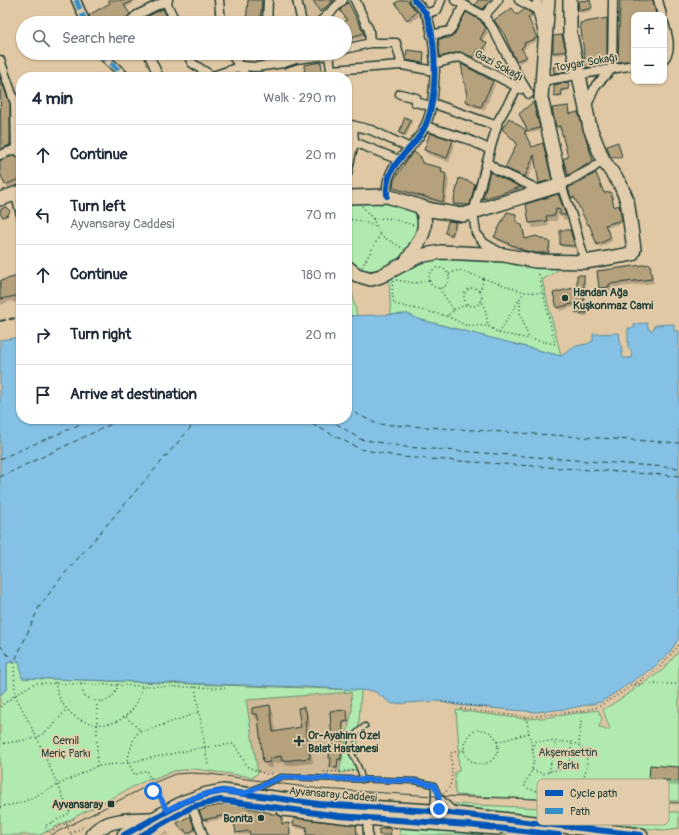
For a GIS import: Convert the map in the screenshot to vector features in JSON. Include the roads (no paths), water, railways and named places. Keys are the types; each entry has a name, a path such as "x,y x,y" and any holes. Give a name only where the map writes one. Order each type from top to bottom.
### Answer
{"main road":[{"path":"352,197 387,196 421,207 463,215 560,186 535,96 542,81 548,0"},
{"path":"409,258 441,252 504,255 535,261 585,262 632,254 634,249 627,200 620,184 603,160 590,128 570,33 570,0"},
{"path":"0,199 16,194"},
{"path":"352,271 371,279 390,277 409,258 419,243 426,218 421,207"},
{"name":"Ayvansaray Caddesi","path":"124,835 167,810 190,799 223,791 319,804 434,811 537,823"},
{"name":"Ayvansaray Caddesi","path":"142,835 192,807 213,801 232,801 367,819 469,825 559,835"},
{"path":"417,822 434,811"},
{"path":"89,830 100,829 118,821 153,819"},
{"name":"Ayvansaray Caddesi","path":"553,825 641,835"}],"street":[{"path":"76,0 83,16"},
{"path":"219,0 220,16"},
{"path":"267,16 268,0"},
{"path":"297,0 300,16"},
{"path":"326,16 343,0"},
{"path":"355,0 369,30 370,43"},
{"path":"387,196 386,185 391,169 410,148 425,126 432,104 435,68 431,35 426,14 414,0"},
{"path":"426,14 437,10 441,0"},
{"path":"455,0 484,16 492,27 516,74 535,96"},
{"path":"484,16 498,0"},
{"path":"519,0 537,10"},
{"path":"537,0 537,10 546,43"},
{"path":"586,108 590,95 596,85 612,69 613,0"},
{"path":"658,0 661,12"},
{"path":"136,16 167,1 173,16"},
{"path":"431,35 450,31 464,5"},
{"path":"667,34 669,42 667,55"},
{"path":"352,47 370,43 396,43 402,64"},
{"name":"Gazi Sokağı","path":"435,68 460,57 517,88 535,96"},
{"path":"0,60 15,103 16,119"},
{"path":"108,60 121,72"},
{"path":"151,60 157,72"},
{"path":"190,60 192,63 204,72"},
{"path":"235,60 242,66 244,72"},
{"path":"225,72 242,66 256,67 284,63 293,60"},
{"path":"330,60 331,70 402,64 435,68"},
{"name":"Toygar Sokağı","path":"542,81 578,76 631,66"},
{"path":"504,255 484,243 476,233 473,213 496,126 517,88"},
{"path":"400,94 416,98 415,102 432,104 496,126"},
{"path":"352,125 372,130 410,148"},
{"path":"425,126 468,139 489,150"},
{"path":"352,134 354,142 352,151"},
{"path":"354,142 398,160"},
{"path":"0,155 16,151"},
{"path":"585,262 574,219 560,186 593,168 603,160"},
{"path":"487,162 497,170 542,191"},
{"path":"192,807 203,835"},
{"path":"367,819 368,835"}],"lane":[{"path":"362,780 362,771 354,760 350,749 356,732 366,726"},
{"path":"243,794 281,777 415,781 434,785"},
{"path":"434,785 439,796 457,814"},
{"path":"434,785 434,811"},
{"path":"434,811 439,796"}],"water":[{"path":"408,314 418,319 561,356 576,346 593,341 593,334 619,333 623,358 632,358 631,350 628,348 628,328 635,328 634,324 647,323 649,330 653,330 655,325 674,324 674,331 679,331 679,638 670,652 653,668 601,702 567,709 535,712 456,705 437,701 392,704 374,691 306,687 22,678 19,661 7,663 7,689 0,695 0,340 16,338 16,424 352,424 352,316"}],"tram line":[{"path":"51,835 153,783 175,774 210,774 320,789 435,796 537,799"},
{"path":"669,803 679,803"}],"railway":[{"path":"0,321 16,318"}],"place":[{"name":"Handan Ağa Kuşkonmaz Cami","path":"565,298"},
{"name":"Or-Ayahim Özel Balat Hastanesi","path":"299,741"},
{"name":"Ayvansaray","path":"111,804"},
{"name":"Bonita","path":"261,818"}],"park label":[{"name":"Cemil Meriç Parkı","path":"66,746"},
{"name":"Akşemsettin Parkı","path":"568,758"}]}
